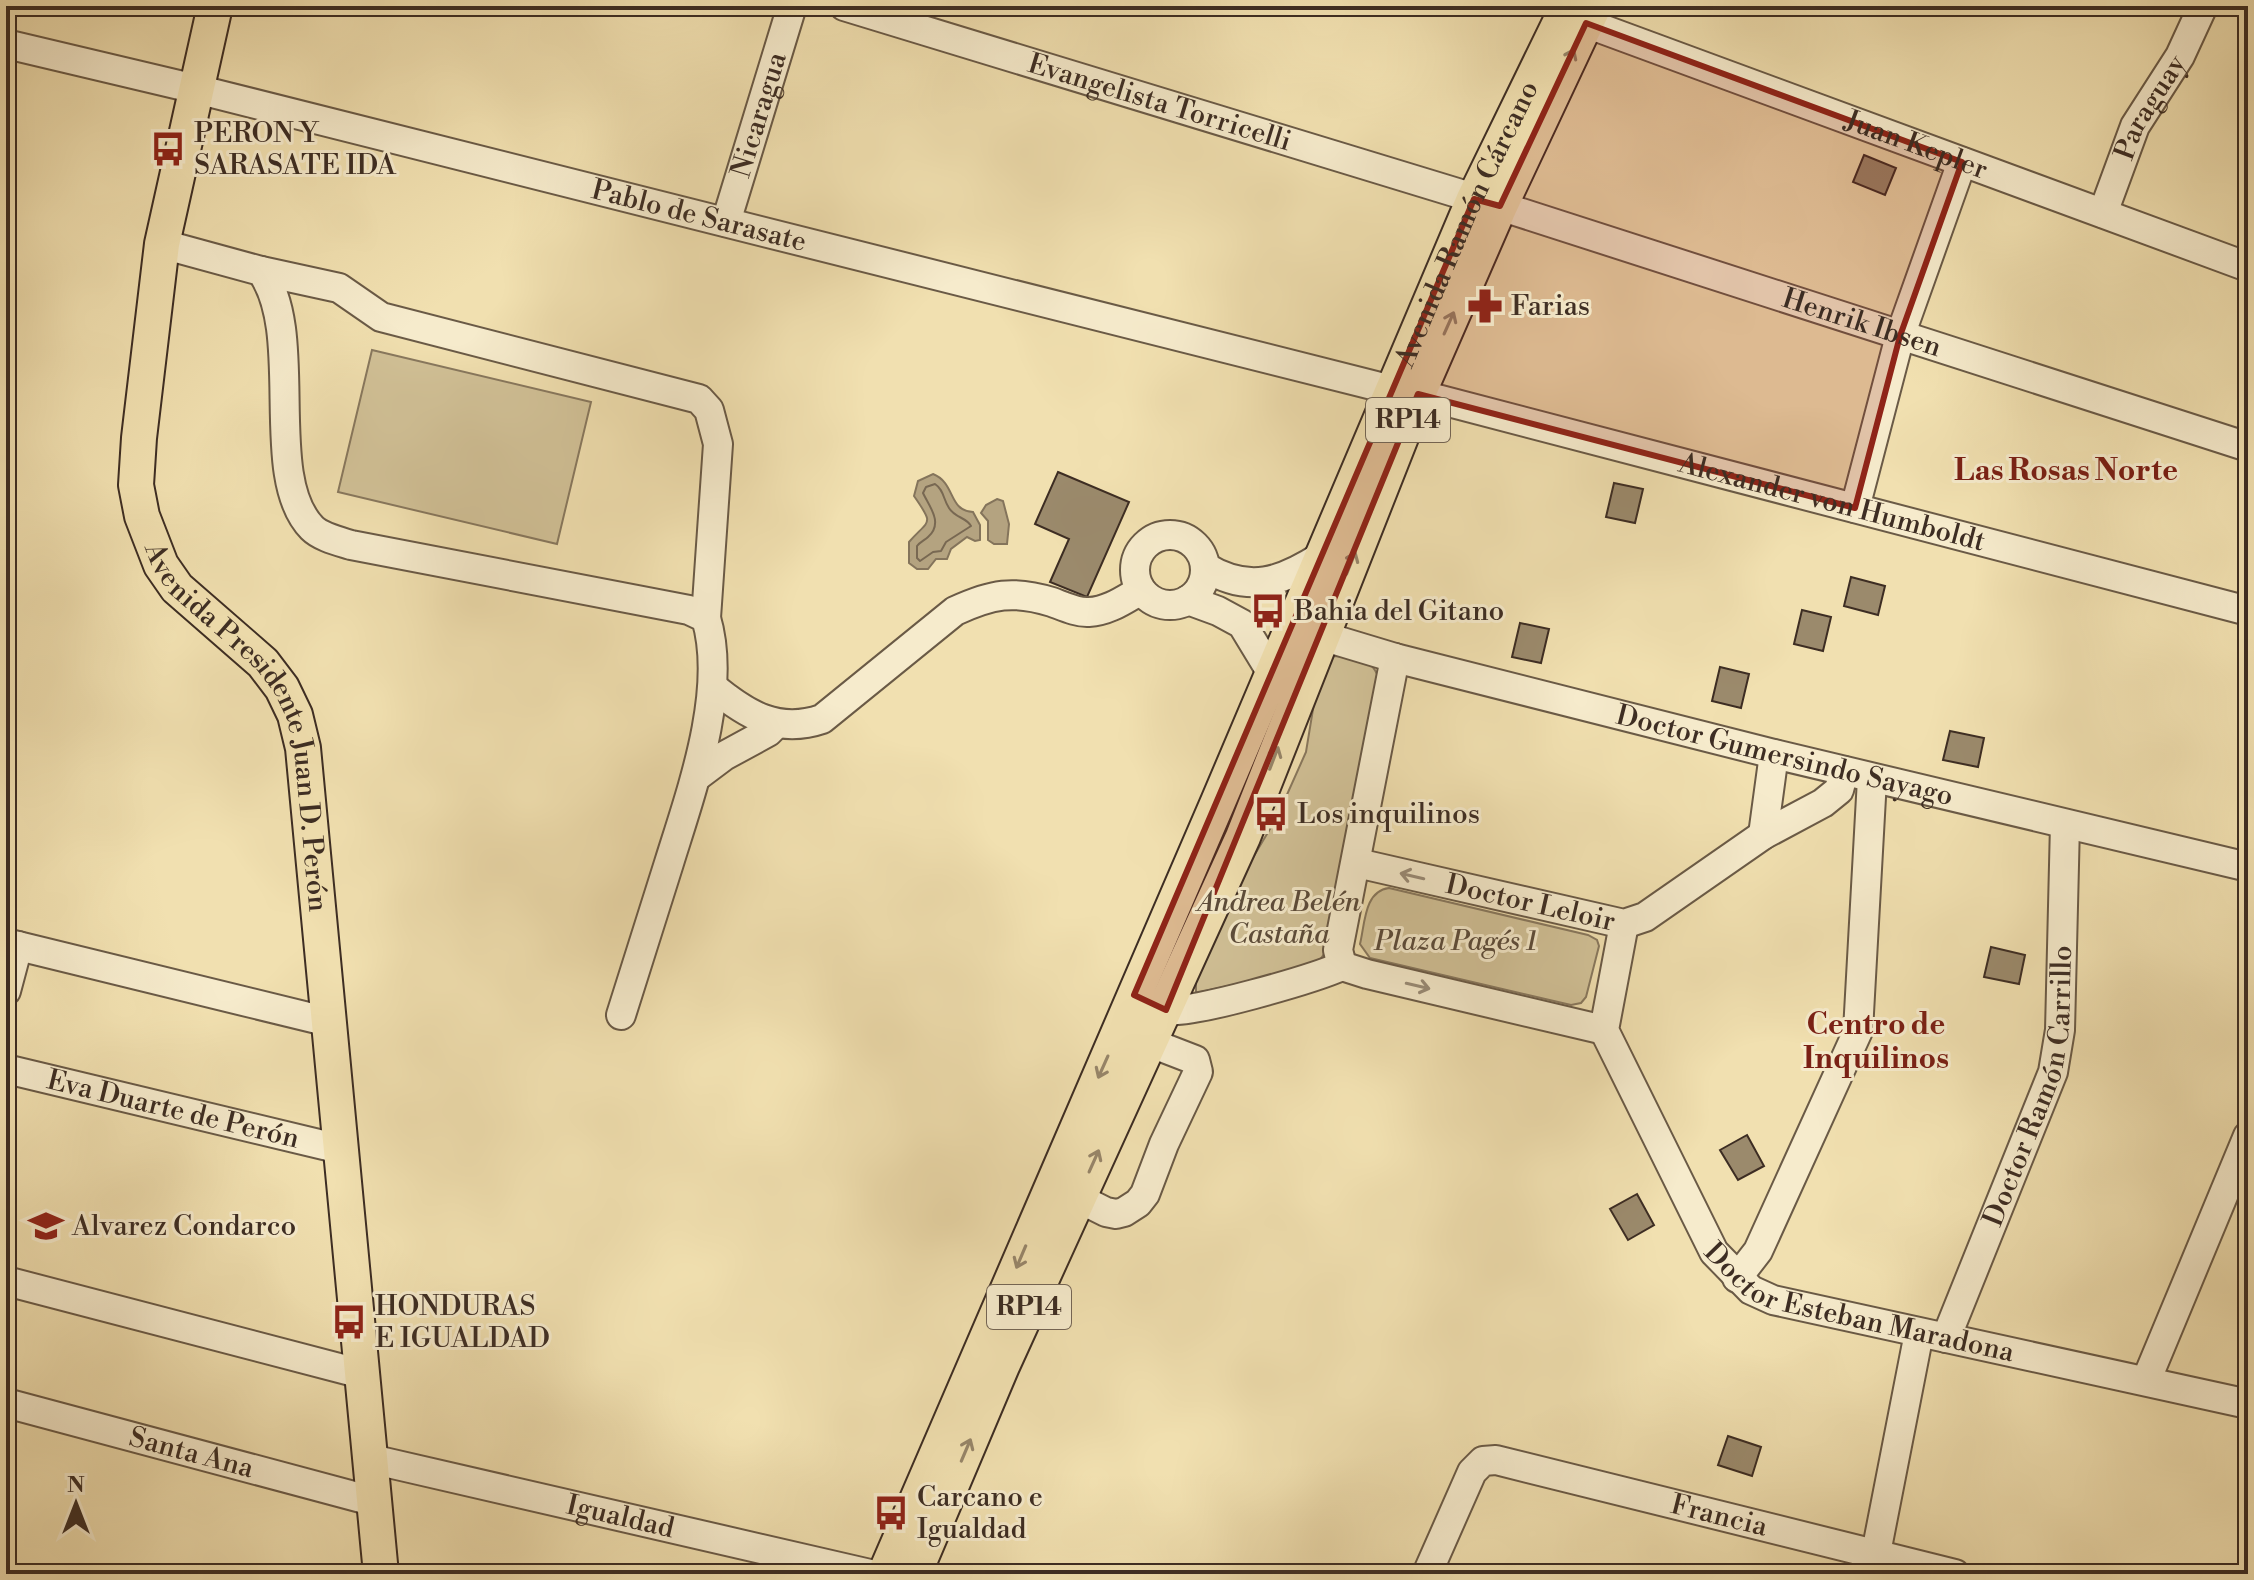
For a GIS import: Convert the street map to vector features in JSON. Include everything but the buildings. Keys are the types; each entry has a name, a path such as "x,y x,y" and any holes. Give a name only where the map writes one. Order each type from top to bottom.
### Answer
{"main road":[{"name":"Avenida Presidente Juan D. Perón","path":"215,6 162,244 136,485 142,516 155,554 177,588 263,663 282,688 295,715 303,748 381,1574"},
{"name":"Avenida Ramón Cárcano","path":"914,1574 996,1379 1134,995 1322,556 1405,392 1571,11"},
{"name":"Avenida Ramón Cárcano","path":"1065,1192 1151,1043 1243,837 1322,636 1405,392"},
{"path":"1166,1010 1155,1000 1153,988 1215,848 1218,802"},
{"name":"RP14","path":"885,1574 1065,1192"}],"street":[{"name":"Nicaragua","path":"726,222 792,6"},
{"name":"Evangelista Torricelli","path":"844,6 1487,202"},
{"name":"Paraguay","path":"2103,213 2135,126 2180,56 2203,6"},
{"name":"Juan Kepler","path":"1571,11 1962,162 2248,267"},
{"name":"Pablo de Sarasate","path":"6,44 1405,392"},
{"path":"1855,508 1900,336 1962,162"},
{"name":"Henrik Ibsen","path":"1487,202 2248,447"},
{"path":"162,244 339,288 381,317 699,399 709,410 718,444 706,618 710,632 713,687 696,777 621,1015"},
{"path":"261,271 270,283 277,306 290,476 299,509 313,530 351,545 689,610 706,618"},
{"name":"Alexander von Humboldt","path":"1405,392 2248,611"},
{"path":"1164,536 1187,539 1202,555 1205,567 1201,586 1188,600 1178,604 1158,602 1141,590 1135,568 1144,547 1164,536"},
{"path":"1205,567 1224,578 1258,584 1301,569 1322,556"},
{"path":"1242,624 1258,584"},
{"path":"713,687 739,708 776,724 801,726 822,719 955,611 980,600 1003,594 1029,595 1087,613 1109,608 1141,590"},
{"path":"1188,600 1242,624 1273,675"},
{"name":"Doctor Gumersindo Sayago","path":"1322,636 1395,658 1872,779 2248,867"},
{"path":"1342,966 1338,950 1395,658"},
{"path":"696,777 776,724"},
{"path":"1763,835 1774,754"},
{"name":"Doctor Leloir","path":"1357,863 1624,924 1645,917 1763,835 1823,803 1839,790 1844,771"},
{"path":"1737,1278 1758,1251 1858,1031 1872,779"},
{"name":"Doctor Ramón Carrillo","path":"1876,1553 1933,1335 2053,1072 2060,1030 2065,824"},
{"path":"1134,995 1166,1010 1203,1005 1318,977 1342,966 1604,1030 1624,924"},
{"path":"6,991 12,945 329,1022"},
{"name":"Doctor Esteban Maradona","path":"1604,1030 1714,1252 1751,1290 1773,1300 2248,1404"},
{"path":"1065,1192 1116,1214 1132,1208 1145,1194 1164,1144 1198,1072 1195,1060 1188,1055 1151,1043"},
{"name":"Eva Duarte de Perón","path":"6,1069 340,1149"},
{"path":"2146,1381 2248,1136"},
{"path":"6,1281 362,1374"},
{"name":"Santa Ana","path":"6,1403 376,1502"},
{"name":"Igualdad","path":"371,1459 870,1574"},
{"name":"Francia","path":"1427,1574 1472,1472 1483,1461 1496,1460 1955,1574"}],"highlighted area":[{"path":"1586,23 1962,162 1900,336 1855,508 1418,394 1166,1010 1134,995 1474,199 1500,206"}],"green space":[{"path":"372,350 591,402 557,544 338,492"},
{"name":"Andrea Belén Castaña","path":"1334,656 1351,657 1370,664 1380,685 1324,954 1315,967 1196,993 1196,969 1239,881 1277,817 1306,752 1323,666"},
{"name":"Plaza Pagés 1","path":"1389,888 1588,935 1597,940 1599,946 1586,997 1581,1003 1571,1005 1370,958 1360,944 1367,910 1375,895"}],"water":[{"path":"933,474 945,484 959,507 973,512 980,525 980,540 967,537 951,549 947,559 936,559 928,569 917,569 909,563 909,542 925,525 927,518 914,496 918,481"},
{"path":"997,499 1003,501 1009,524 1007,544 994,544 988,540 988,521 981,513 986,505"}],"place":[{"name":"PERON Y SARASATE IDA","path":"168,149"},
{"name":"Farias","path":"1485,306"},
{"name":"Bahia del Gitano","path":"1268,611"},
{"name":"Los inquilinos","path":"1271,814"},
{"name":"Alvarez Condarco","path":"46,1226"},
{"name":"HONDURAS E IGUALDAD","path":"349,1322"},
{"name":"Carcano e Igualdad","path":"891,1513"}],"district":[{"name":"Las Rosas Norte","path":"2066,471"},
{"name":"Centro de Inquilinos","path":"1876,1042"}]}
